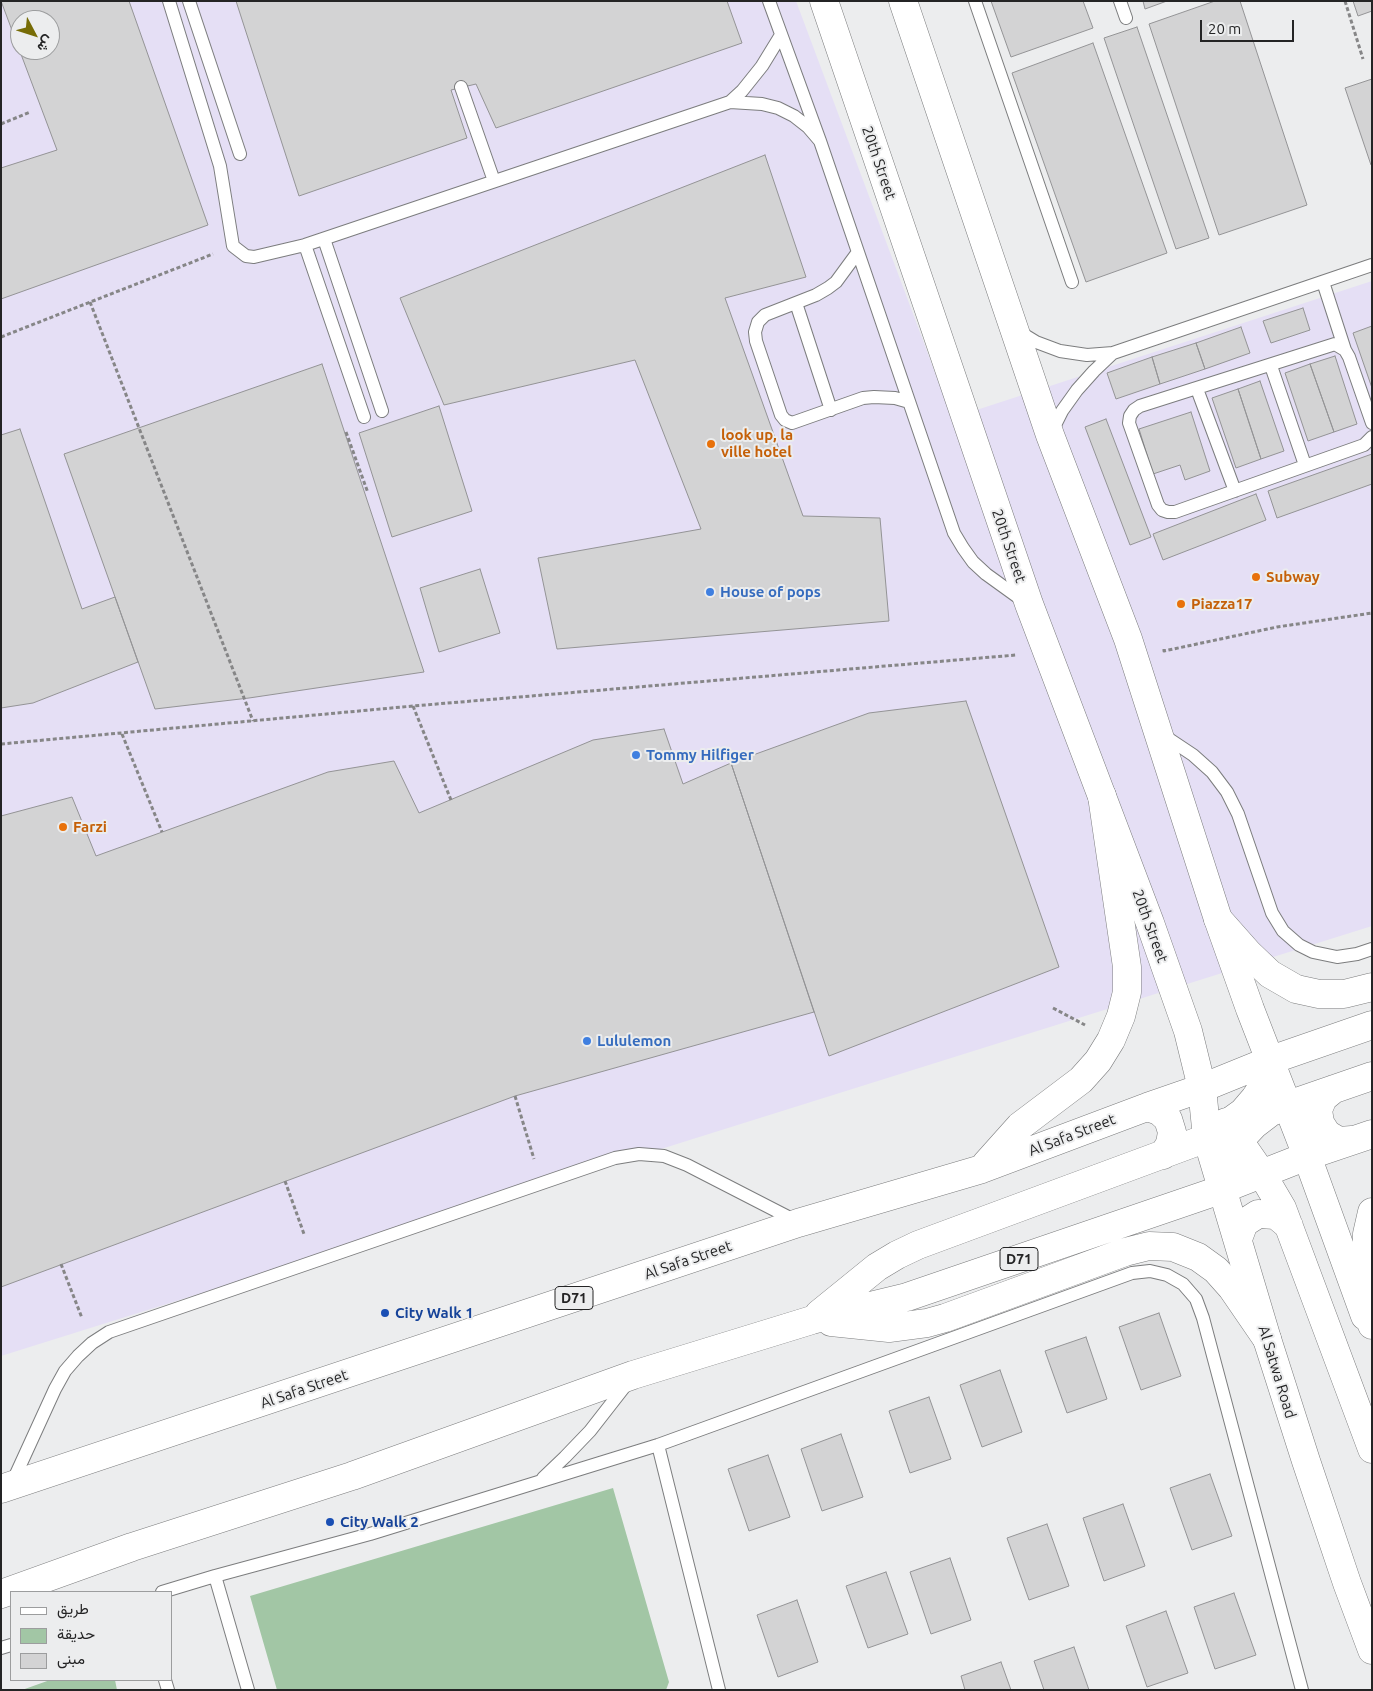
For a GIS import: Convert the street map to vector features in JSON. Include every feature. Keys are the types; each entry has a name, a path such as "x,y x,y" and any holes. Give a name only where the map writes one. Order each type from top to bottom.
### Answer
{"main road":[{"name":"20th Street","path":"824,1 1028,604 1150,923 1188,1031 1202,1088"},
{"path":"903,1 1050,435 1128,639 1218,920 1372,1333"},
{"path":"982,1169 1020,1126 1081,1080 1092,1068 1112,1040 1121,1016 1126,992 1127,966 1102,796"},
{"path":"1218,920 1248,954 1270,974 1296,988 1319,994 1344,994 1372,987"},
{"name":"Al Safa Street","path":"6,1488 798,1222 982,1169 1202,1088 1271,1060 1372,1025"},
{"path":"1223,1189 1229,1165 1225,1135 1265,1083 1271,1060"},
{"path":"812,1320 877,1267 918,1245 1163,1155 1254,1125 1271,1112 1372,1076"},
{"path":"1202,1088 1225,1135 1262,1174 1282,1208 1372,1449"},
{"path":"1334,1089 1324,1098 1318,1110 1320,1123 1327,1134 1339,1141 1362,1137"},
{"path":"1147,1107 1159,1111 1168,1119 1172,1132 1170,1144 1163,1155"},
{"name":"D71","path":"1,1594 132,1547 352,1476 633,1374 812,1320 907,1297 1223,1189 1362,1137"},
{"name":"Al Satwa Road","path":"1223,1189 1267,1339 1306,1461 1347,1583 1372,1650"},
{"path":"1372,1212 1367,1234 1366,1292 1372,1325"},
{"path":"1238,1239 1244,1223 1258,1214 1276,1215 1289,1226"},
{"path":"812,1320 889,1328 926,1323 945,1318 1125,1252 1149,1246 1173,1248 1198,1257 1216,1270 1232,1288 1267,1339"}],"lane":[{"path":"169,1 220,166 233,246 246,256 254,257 305,245 730,102 746,102 778,108 794,116 820,140"},
{"path":"189,1 240,154"},
{"path":"769,1 820,140 954,533 973,562 986,574 1028,604"},
{"path":"975,1 1072,282"},
{"path":"1120,1 1126,18"},
{"path":"730,102 742,92 762,66 781,35"},
{"path":"461,87 494,181"},
{"path":"324,238 382,411"},
{"path":"305,245 364,417"},
{"path":"858,252 836,282 816,295 765,316 758,322 755,332 756,341 781,415 785,420 792,423 862,398 874,396 895,398 909,402"},
{"path":"1014,329 1036,342 1060,351 1087,355 1113,353 1372,266"},
{"path":"1323,282 1345,350 1372,423"},
{"path":"796,303 830,410"},
{"path":"1345,350 1335,344 1329,345 1271,366 1140,406 1130,416 1129,423 1158,505 1162,510 1175,512 1364,445 1370,441 1372,436"},
{"path":"1050,435 1062,412 1077,390 1113,353"},
{"path":"1271,366 1305,466"},
{"path":"1197,388 1235,491"},
{"path":"1158,733 1193,755 1212,772 1227,792 1238,814 1272,913 1283,930 1298,945 1313,952 1336,957 1357,954 1372,949"},
{"path":"6,1488 65,1371 92,1343 109,1332 615,1158 639,1154 664,1156 687,1165 798,1222"},
{"path":"165,1591 370,1534 658,1445 1132,1273 1150,1272 1167,1275 1183,1284 1196,1299 1203,1318 1302,1690"},
{"path":"539,1481 565,1458 590,1431 633,1374"},
{"path":"658,1445 719,1690"},
{"path":"215,1576 248,1690"}],"path":[{"path":"1345,1 1363,58"},
{"path":"1,124 30,112"},
{"path":"1,336 233,246"},
{"path":"90,302 253,721"},
{"path":"1162,644 1164,651 1277,627 1372,613"},
{"path":"1,744 413,706 1047,653"},
{"path":"413,706 451,800"},
{"path":"122,734 162,832"},
{"path":"515,1096 534,1159"},
{"path":"285,1181 304,1234"},
{"path":"61,1264 82,1318"}],"shaded area":[{"path":"1,1 796,1 952,418 1372,281 1372,926 1,1356"}],"green space":[{"path":"613,1488 669,1682 666,1690 277,1690 250,1596"},
{"path":"47,1681 115,1681 117,1690 22,1690"}],"building":[{"path":"1,1 129,1 208,225 1,299 1,168 57,150 23,60 60,60 60,10 10,10 10,25"},
{"path":"236,1 727,1 742,43 496,128 476,84 451,90 467,138 299,196"},
{"path":"991,1 1083,1 1093,28 1011,57"},
{"path":"1143,1 1167,1 1145,9"},
{"path":"1215,1 1240,1 1307,205 1219,235 1149,24"},
{"path":"1353,1 1372,1 1372,11 1358,16"},
{"path":"1137,27 1209,238 1176,249 1104,38"},
{"path":"1093,43 1167,253 1086,282 1012,73"},
{"path":"1372,79 1372,165 1371,165 1345,88"},
{"path":"765,155 806,277 725,298 803,516 880,518 889,621 557,649 538,558 701,529 635,360 444,405 400,298"},
{"path":"1303,308 1310,330 1271,343 1263,321"},
{"path":"1372,326 1372,388 1353,333"},
{"path":"1241,327 1250,353 1205,369 1196,343"},
{"path":"1196,343 1205,369 1160,384 1152,357"},
{"path":"1335,356 1357,424 1334,432 1310,364"},
{"path":"1152,357 1160,384 1116,399 1107,373"},
{"path":"322,364 424,672 249,698 155,709 64,454"},
{"path":"1310,364 1334,432 1308,441 1285,373"},
{"path":"1260,381 1284,451 1261,459 1238,389"},
{"path":"1238,389 1261,459 1236,468 1212,398"},
{"path":"439,406 472,511 392,537 359,433"},
{"path":"1191,412 1210,471 1185,480 1180,465 1153,474 1139,429"},
{"path":"1106,419 1151,537 1130,545 1085,427"},
{"path":"20,429 82,609 115,597 138,662 33,703 1,708 1,435"},
{"path":"1372,454 1372,484 1277,518 1268,491"},
{"path":"1256,494 1266,520 1163,560 1153,534"},
{"path":"480,569 500,633 439,652 420,588"},
{"path":"966,701 1059,967 829,1056 731,763 869,713"},
{"path":"664,729 683,784 731,763 814,1012 515,1096 1,1287 1,816 72,797 96,856 328,772 394,761 419,813 593,740"},
{"path":"1159,1313 1181,1376 1141,1390 1119,1327"},
{"path":"1086,1337 1107,1399 1067,1413 1045,1351"},
{"path":"1000,1370 1022,1432 982,1447 960,1385"},
{"path":"929,1397 951,1459 910,1473 889,1411"},
{"path":"841,1434 863,1497 822,1511 801,1449"},
{"path":"768,1455 790,1517 749,1531 728,1469"},
{"path":"1210,1474 1232,1536 1192,1550 1170,1488"},
{"path":"1123,1504 1145,1566 1104,1581 1083,1518"},
{"path":"1047,1524 1069,1586 1029,1600 1007,1538"},
{"path":"950,1558 971,1620 931,1634 910,1572"},
{"path":"886,1572 908,1634 868,1648 846,1586"},
{"path":"1234,1593 1256,1655 1215,1669 1194,1607"},
{"path":"797,1600 818,1662 778,1677 757,1615"},
{"path":"1166,1611 1188,1673 1147,1687 1126,1626"},
{"path":"1074,1647 1089,1690 1044,1690 1034,1661"},
{"path":"1001,1662 1011,1690 965,1690 961,1676"}],"place":[{"name":"look up, la ville hotel","path":"711,444"},
{"name":"Subway","path":"1256,577"},
{"name":"House of pops","path":"710,592"},
{"name":"Piazza17","path":"1181,604"},
{"name":"Tommy Hilfiger","path":"636,755"},
{"name":"Farzi","path":"63,827"},
{"name":"Lululemon","path":"587,1041"},
{"name":"City Walk 1","path":"385,1313"},
{"name":"City Walk 2","path":"330,1522"}]}
